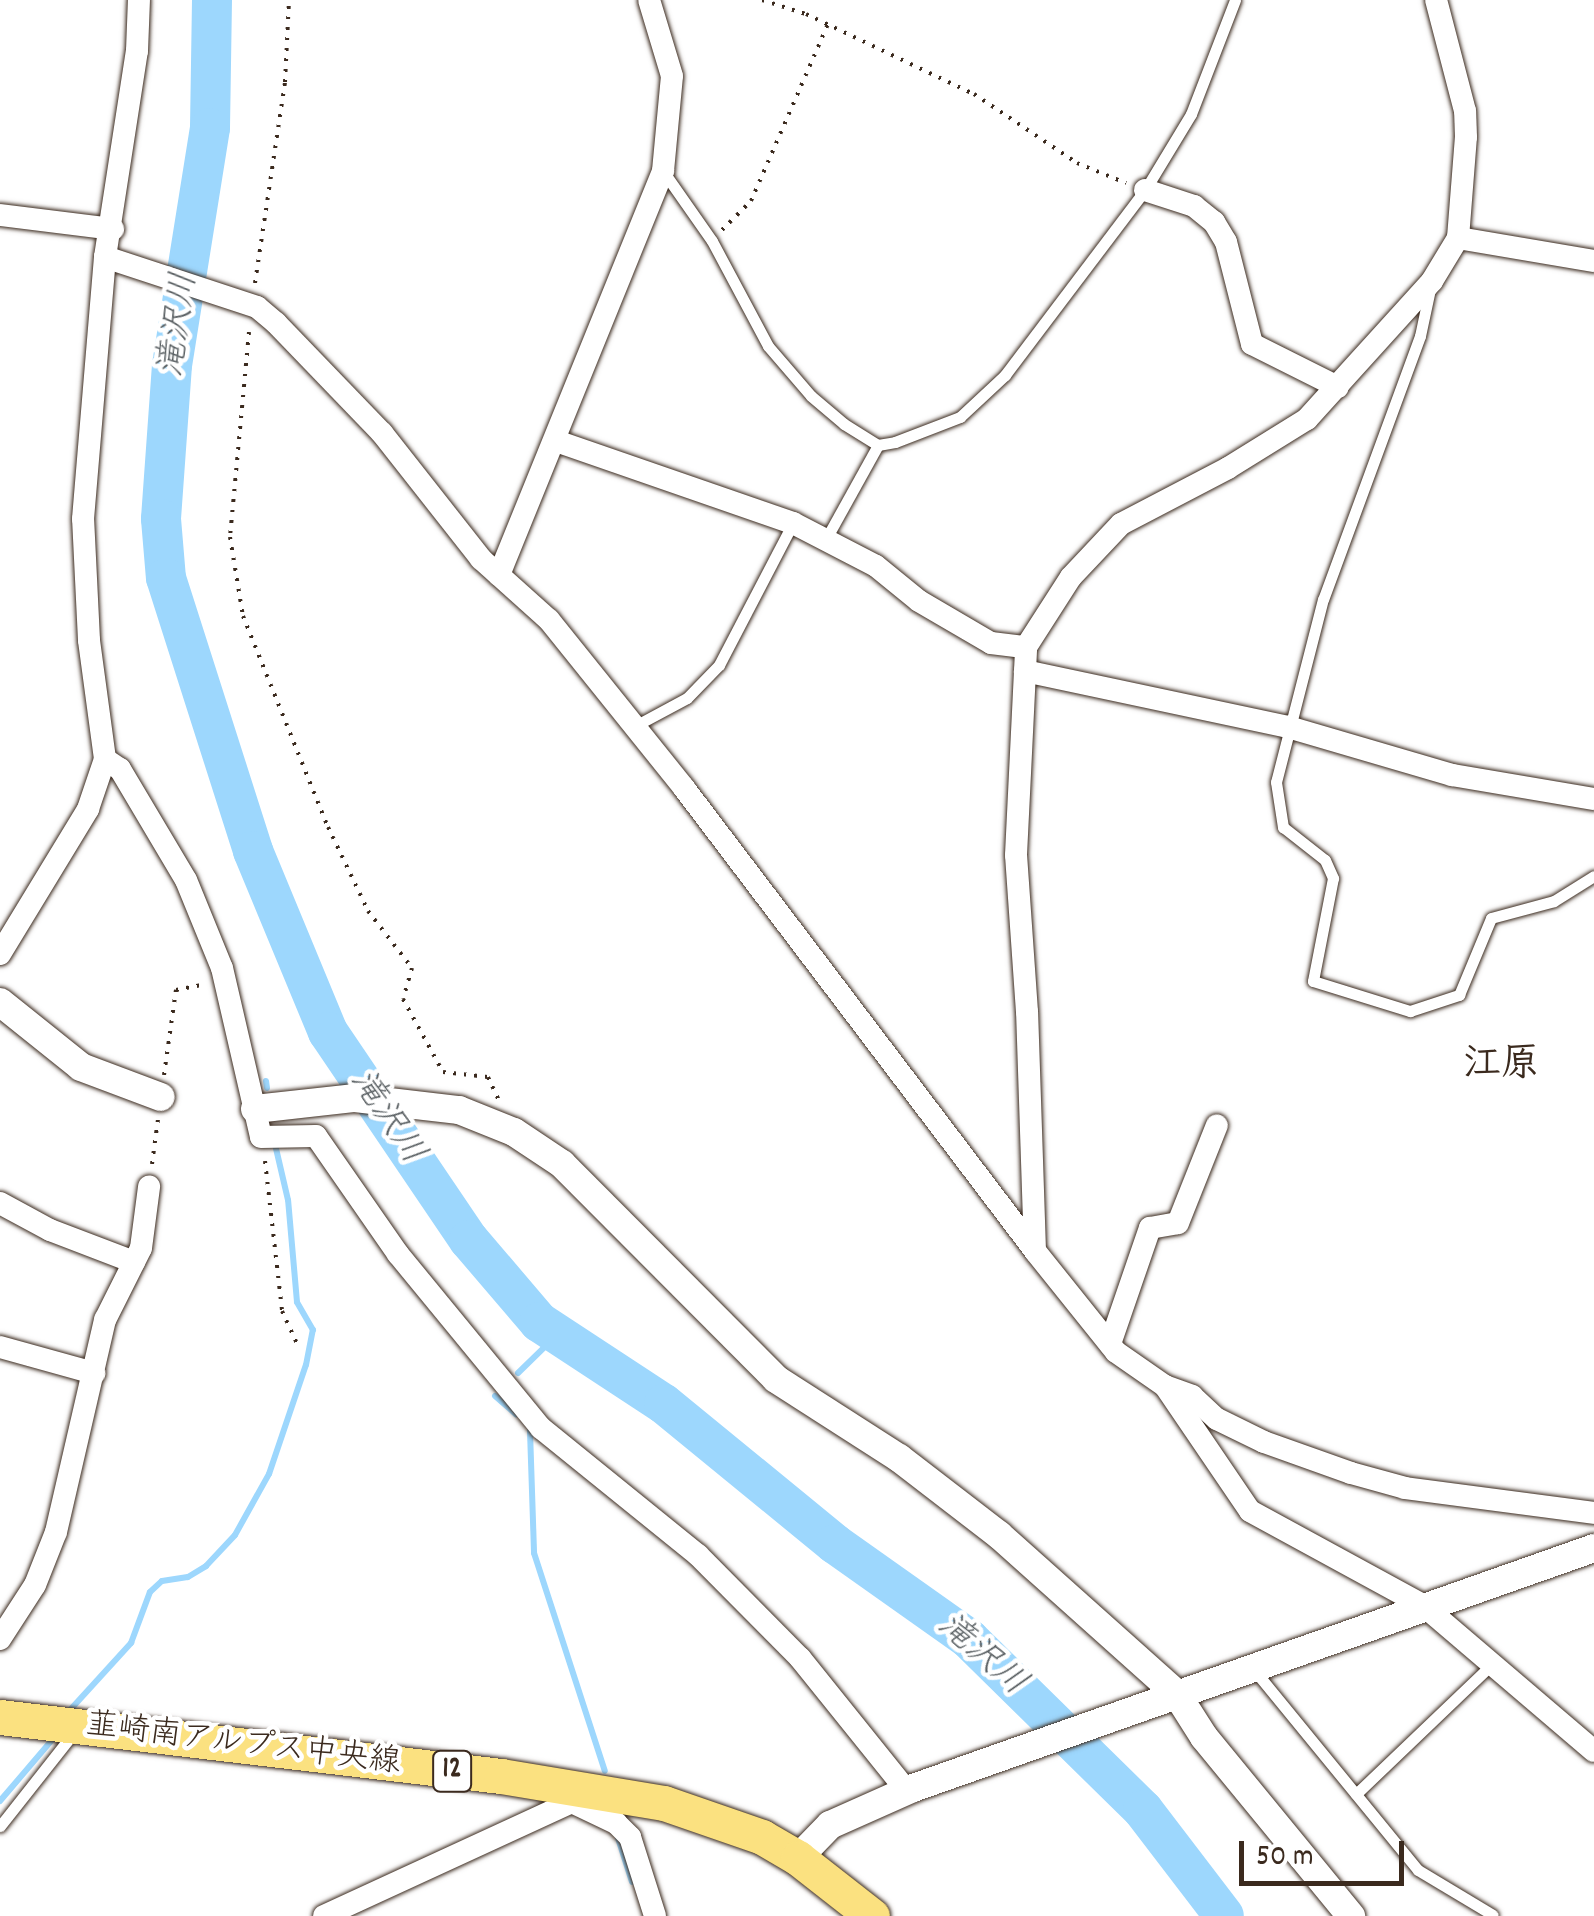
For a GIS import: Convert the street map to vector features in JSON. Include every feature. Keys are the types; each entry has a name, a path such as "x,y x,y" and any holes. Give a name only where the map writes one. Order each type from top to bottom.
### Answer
{"main road":[{"name":"韮崎南アルプス中央線","path":"0,1718 664,1803 762,1837 798,1858 872,1916"}],"street":[{"path":"0,954 88,809 105,759 89,640 82,518 113,228 137,50 138,0"},
{"path":"499,575 664,170 672,76 649,0"},
{"path":"1035,1251 1027,1012 1016,855 1026,647 1071,577 1121,524 1280,438 1307,419 1432,281 1458,238 1464,111 1436,0"},
{"path":"1144,190 1194,206 1214,222 1226,242 1252,344 1338,386"},
{"path":"0,215 113,228"},
{"path":"1458,238 1594,262"},
{"path":"110,259 245,303 276,322 382,433 499,575 549,620 1110,1344 1165,1386 1192,1396 1217,1419 1264,1442 1350,1474 1405,1488 1594,1513"},
{"path":"556,441 793,522 876,566 920,601 991,643 1026,647"},
{"path":"1025,671 1288,727 1452,775 1594,799"},
{"path":"105,759 120,769 186,880 225,980 258,1123"},
{"path":"0,1002 81,1067 160,1097"},
{"path":"258,1123 307,1104 355,1098 459,1110 514,1132 562,1164 776,1379 898,1458 999,1535 1204,1737 1352,1916"},
{"path":"258,1123 316,1136 398,1254 541,1428 698,1555 800,1658 909,1789"},
{"path":"1110,1344 1150,1228 1178,1222 1217,1125"},
{"path":"0,1639 34,1585 56,1532 105,1320 141,1248 149,1187"},
{"path":"0,1203 50,1230 134,1262"},
{"path":"0,1347 94,1373"},
{"path":"1165,1386 1250,1510 1424,1606 1594,1751"},
{"path":"798,1858 830,1824 909,1789 1594,1548"},
{"path":"324,1916 586,1796 630,1837 655,1916"}],"lane":[{"path":"827,538 878,446 960,417 1006,375 1144,190 1192,114 1235,0"},
{"path":"664,170 712,241 768,346 811,396 878,446"},
{"path":"1432,281 1413,354 1323,599 1276,782 1283,826 1324,860 1333,878 1313,981 1410,1012 1460,995 1491,918 1554,901 1594,876"},
{"path":"632,727 687,698 719,665 793,522"},
{"path":"1356,1794 1492,1664"},
{"path":"1252,1667 1418,1870 1492,1915"},
{"path":"0,1826 79,1726"}],"path":[{"path":"289,0 285,82 245,303 230,537 243,616 328,827 368,911 412,968 403,1000 443,1072 488,1077 514,1132"},
{"path":"762,0 828,24 974,94 1078,163 1144,190"},
{"path":"712,241 752,201 828,24"},
{"path":"149,1187 176,990 225,980"},
{"path":"258,1123 282,1312 299,1348"}],"waterway":[{"name":"滝沢川","path":"212,0 210,128 172,365 161,519 166,578 253,851 328,1032 469,1240 539,1322 664,1404 835,1544 969,1639 1143,1810 1224,1916"},
{"path":"266,1081 267,1088"},
{"path":"70,1710 131,1643 150,1592 162,1581 188,1577 206,1566 235,1535 269,1474 306,1365 313,1330 297,1302 288,1200 275,1144"},
{"path":"518,1373 558,1334"},
{"path":"495,1396 516,1414"},
{"path":"530,1431 534,1553 605,1771"},
{"path":"0,1801 52,1740"},
{"path":"618,1838 632,1882"}],"district":[{"name":"江原","path":"1501,1067"}]}
